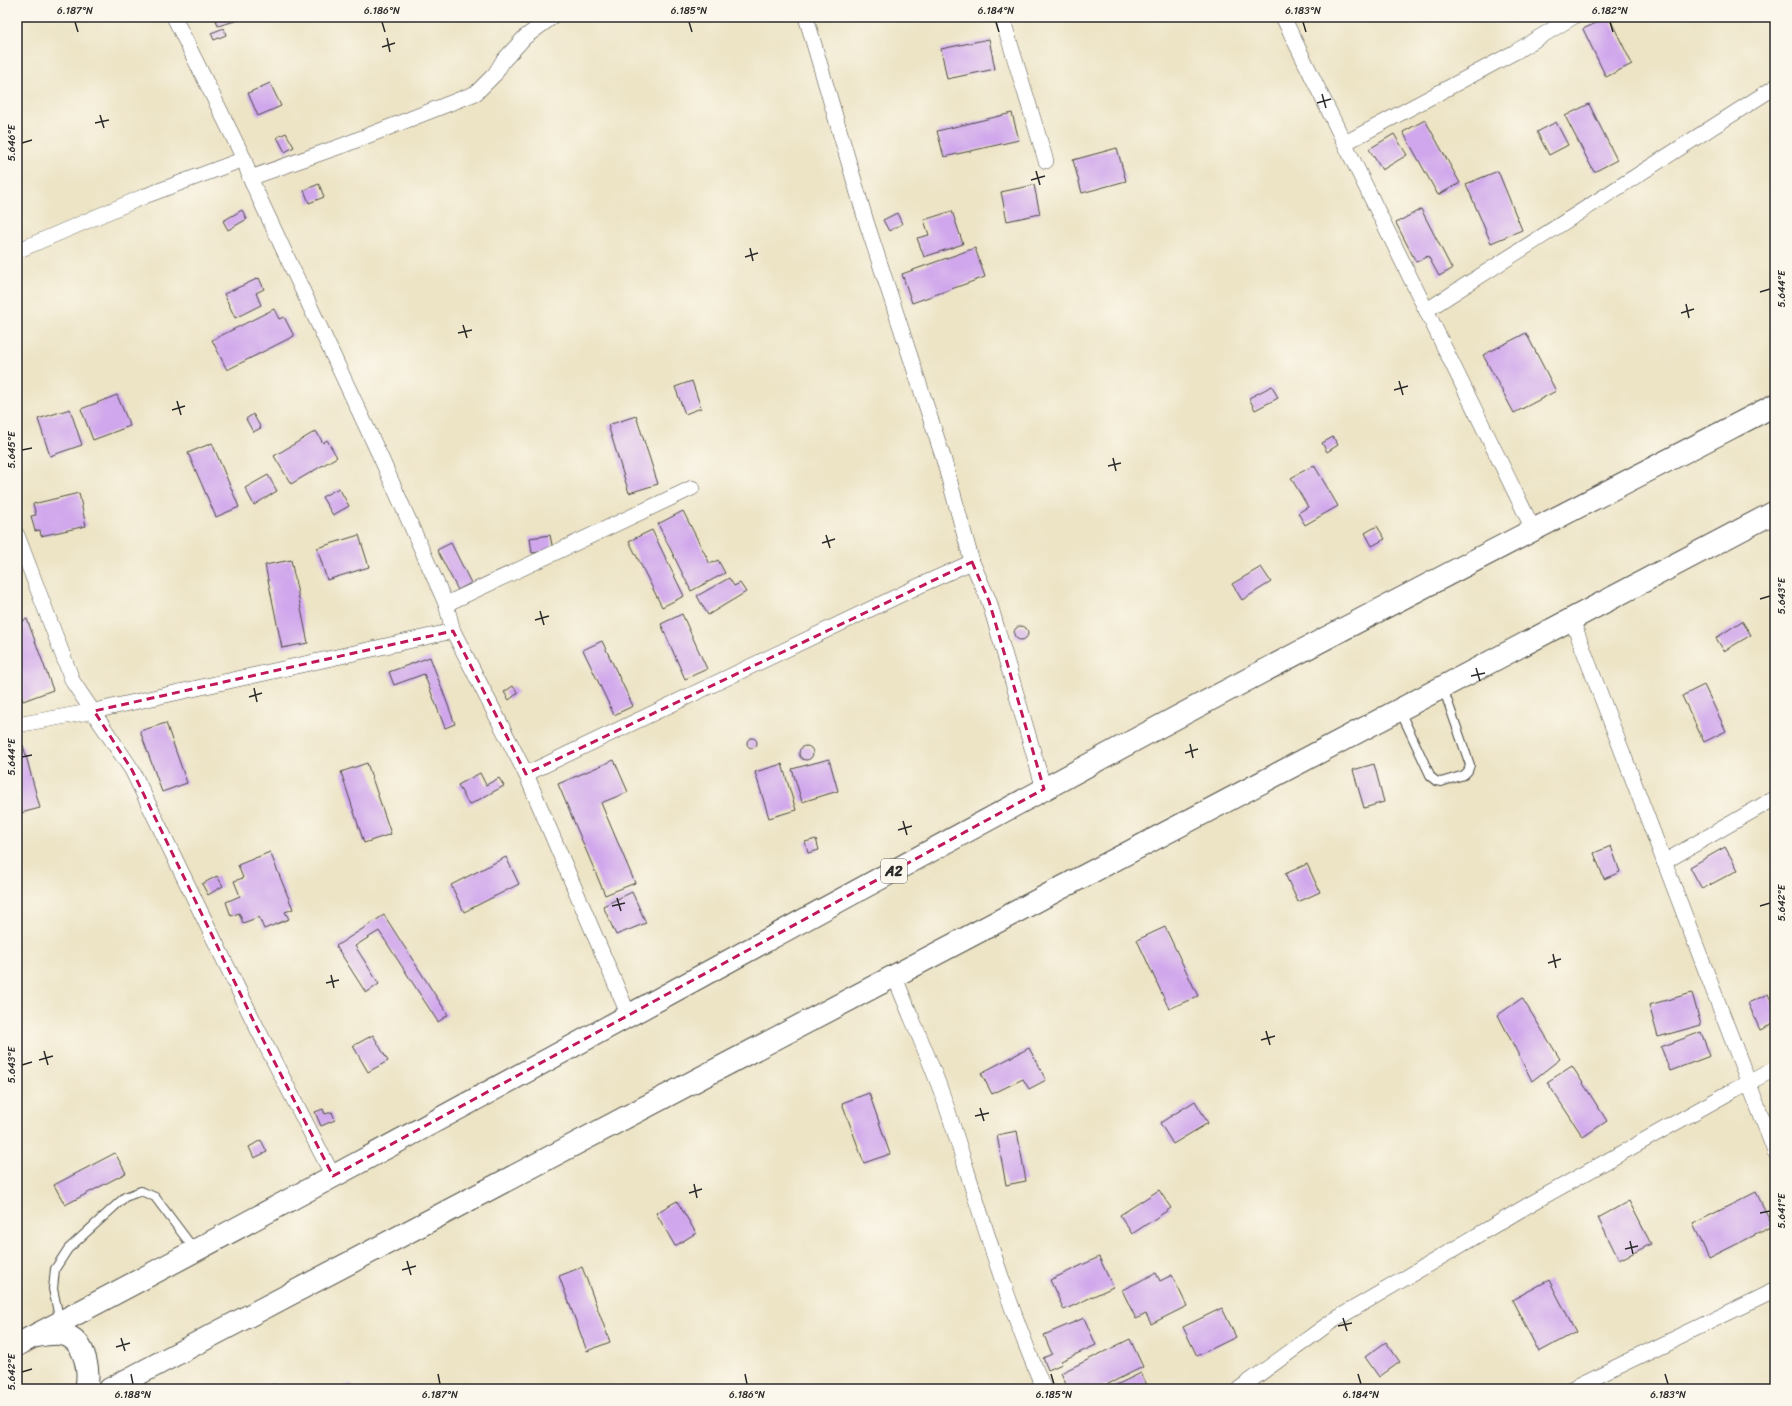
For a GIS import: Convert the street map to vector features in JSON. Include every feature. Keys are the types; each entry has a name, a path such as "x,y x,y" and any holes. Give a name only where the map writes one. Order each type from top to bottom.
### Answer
{"highway":[{"name":"A2","path":"25,1340 629,1016 1044,789 1533,529 1775,405"},
{"path":"110,1389 1775,512"},
{"path":"25,1340 53,1334 69,1336 77,1344 88,1368 86,1389"}],"street":[{"path":"174,17 244,159 250,178 377,450 446,604 453,631 526,774 629,1016"},
{"path":"250,178 344,145 476,93 495,74 503,61 525,37 552,17"},
{"path":"806,17 866,221 943,457 972,562 988,601 1044,789"},
{"path":"1002,17 1046,161"},
{"path":"1283,17 1533,529"},
{"path":"1345,143 1516,52 1573,17"},
{"path":"1427,310 1775,87"},
{"path":"17,251 145,196 244,159"},
{"path":"446,604 692,488"},
{"path":"17,535 73,682 94,711 132,770 255,1024 333,1176"},
{"path":"526,774 925,583 972,562"},
{"path":"1572,620 1775,1152"},
{"path":"17,725 94,711 453,631"},
{"path":"1664,862 1775,798"},
{"path":"894,975 945,1103 998,1269 1032,1362 1044,1389"},
{"path":"1239,1389 1331,1322 1532,1203 1775,1069"},
{"path":"1571,1389 1775,1290"}],"lane":[{"path":"1400,710 1432,778 1441,782 1464,775 1468,771 1470,765 1443,687"},
{"path":"60,1322 53,1289 55,1269 68,1249 124,1197 141,1191 155,1197 195,1250"}],"highlighted area":[{"path":"972,562 989,601 1044,789 333,1176 255,1024 132,770 94,711 453,631 526,774"}],"building":[{"path":"215,17 234,17 235,21 218,26"},
{"path":"1609,17 1632,64 1606,77 1583,29"},
{"path":"224,28 226,35 214,40 211,33"},
{"path":"989,39 995,69 947,79 941,49"},
{"path":"270,83 281,106 258,116 248,93"},
{"path":"1589,104 1617,160 1594,172 1565,116"},
{"path":"1012,113 1019,140 944,157 937,131"},
{"path":"1425,120 1460,183 1438,195 1403,132"},
{"path":"1556,122 1568,145 1549,155 1537,132"},
{"path":"286,133 294,147 285,152 277,137"},
{"path":"1394,134 1407,155 1382,170 1369,149"},
{"path":"1117,148 1126,181 1082,193 1073,160"},
{"path":"1498,171 1522,230 1491,243 1466,184"},
{"path":"319,184 324,197 309,203 304,190"},
{"path":"1034,185 1040,214 1007,221 1001,192"},
{"path":"1421,209 1452,269 1439,276 1428,256 1416,262 1396,223"},
{"path":"242,210 247,219 228,230 223,221"},
{"path":"952,211 963,244 924,257 917,238 929,235 924,220"},
{"path":"897,213 902,224 889,231 883,220"},
{"path":"975,248 985,277 912,303 902,274"},
{"path":"259,278 264,289 256,293 261,305 235,318 224,294"},
{"path":"274,309 279,319 284,317 294,336 227,370 212,340"},
{"path":"1526,333 1556,391 1514,413 1483,355"},
{"path":"692,381 701,408 685,414 675,387"},
{"path":"1272,386 1278,398 1255,410 1249,398"},
{"path":"117,395 130,426 93,440 81,409"},
{"path":"70,409 82,445 50,456 38,419"},
{"path":"253,414 261,428 253,432 246,419"},
{"path":"636,416 658,484 629,493 608,425"},
{"path":"316,431 323,443 327,440 337,457 291,484 274,456"},
{"path":"1333,437 1338,445 1327,452 1322,443"},
{"path":"212,443 239,507 216,517 188,453"},
{"path":"1314,465 1338,506 1305,525 1298,513 1308,507 1291,478"},
{"path":"268,475 277,491 254,505 245,488"},
{"path":"339,488 349,506 333,515 322,497"},
{"path":"79,493 86,526 41,536 40,530 35,531 31,516 36,515 33,504"},
{"path":"683,511 710,564 718,560 725,573 691,591 658,524"},
{"path":"1377,526 1385,539 1372,546 1365,533"},
{"path":"652,530 684,596 662,607 629,541"},
{"path":"359,535 369,567 327,580 317,548"},
{"path":"550,535 553,550 532,553 530,538"},
{"path":"451,543 471,583 458,590 437,550"},
{"path":"291,560 308,643 282,648 265,565"},
{"path":"1261,567 1271,582 1242,600 1232,584"},
{"path":"729,578 734,586 740,583 746,592 708,615 697,596"},
{"path":"682,614 707,669 685,679 661,624"},
{"path":"27,619 53,690 23,701 17,684 17,623"},
{"path":"1742,621 1751,635 1724,651 1716,638"},
{"path":"1018,626 1024,626 1028,630 1028,636 1024,640 1018,640 1014,636 1014,630"},
{"path":"602,641 633,706 614,715 583,650"},
{"path":"430,657 455,724 445,728 424,674 394,685 389,672"},
{"path":"1704,685 1726,731 1704,742 1682,696"},
{"path":"513,686 518,693 509,700 504,692"},
{"path":"166,723 187,783 162,792 140,731"},
{"path":"750,738 754,738 756,739 756,747 750,748 747,745 747,741"},
{"path":"23,745 40,808 17,814 17,747"},
{"path":"803,746 809,746 813,750 813,756 809,760 803,760 799,756 799,750"},
{"path":"829,759 838,791 802,802 792,769"},
{"path":"614,760 628,792 601,803 635,883 605,895 558,784"},
{"path":"367,763 391,834 364,843 341,772"},
{"path":"782,764 796,810 769,818 755,772"},
{"path":"1374,764 1384,802 1364,808 1353,770"},
{"path":"480,773 486,785 499,778 504,786 469,805 458,785"},
{"path":"816,839 819,850 808,853 805,842"},
{"path":"1611,846 1620,872 1604,879 1594,853"},
{"path":"1725,847 1738,870 1702,889 1690,867"},
{"path":"270,852 293,909 285,912 289,919 264,929 259,917 243,923 239,913 231,916 226,902 240,896 234,881 243,878 238,865"},
{"path":"506,857 519,884 464,912 451,885"},
{"path":"1307,864 1320,892 1298,902 1285,874"},
{"path":"217,876 223,886 208,895 202,884"},
{"path":"632,892 646,923 616,935 603,906"},
{"path":"384,915 448,1015 438,1022 379,931 355,946 379,984 366,993 336,946"},
{"path":"1165,927 1198,996 1169,1009 1137,940"},
{"path":"1692,993 1701,1025 1658,1037 1649,1005"},
{"path":"1768,994 1775,1009 1775,1023 1760,1030 1748,1003"},
{"path":"1522,998 1560,1059 1532,1081 1498,1015"},
{"path":"1701,1032 1710,1056 1670,1071 1661,1047"},
{"path":"373,1035 388,1061 368,1072 353,1046"},
{"path":"1029,1048 1046,1080 1029,1089 1023,1079 992,1094 981,1073"},
{"path":"1572,1066 1607,1121 1583,1137 1547,1082"},
{"path":"869,1093 890,1154 864,1163 842,1103"},
{"path":"1195,1101 1208,1123 1173,1144 1160,1123"},
{"path":"323,1109 325,1114 332,1112 335,1120 321,1126 315,1112"},
{"path":"1017,1131 1026,1181 1006,1185 997,1135"},
{"path":"261,1140 267,1152 254,1158 249,1147"},
{"path":"115,1153 126,1173 65,1205 54,1185"},
{"path":"1159,1190 1171,1208 1132,1234 1120,1215"},
{"path":"1756,1192 1773,1226 1709,1258 1693,1224"},
{"path":"677,1201 696,1233 675,1246 656,1213"},
{"path":"1629,1201 1651,1244 1619,1260 1598,1218"},
{"path":"1099,1257 1113,1287 1064,1310 1050,1280"},
{"path":"582,1267 610,1342 587,1351 559,1276"},
{"path":"1156,1273 1160,1281 1172,1275 1187,1306 1151,1324 1146,1314 1136,1319 1122,1290"},
{"path":"1549,1280 1576,1332 1539,1352 1512,1300"},
{"path":"1222,1308 1236,1337 1197,1356 1183,1327"},
{"path":"1084,1318 1096,1345 1061,1361 1062,1364 1048,1370 1043,1358 1052,1354 1044,1335"},
{"path":"1130,1339 1143,1367 1098,1389 1068,1389 1061,1373"},
{"path":"1386,1342 1400,1362 1379,1377 1365,1357"},
{"path":"1141,1373 1149,1389 1108,1389"},
{"path":"351,1383 353,1389 337,1389"},
{"path":"274,1384 277,1389 264,1389"}]}
